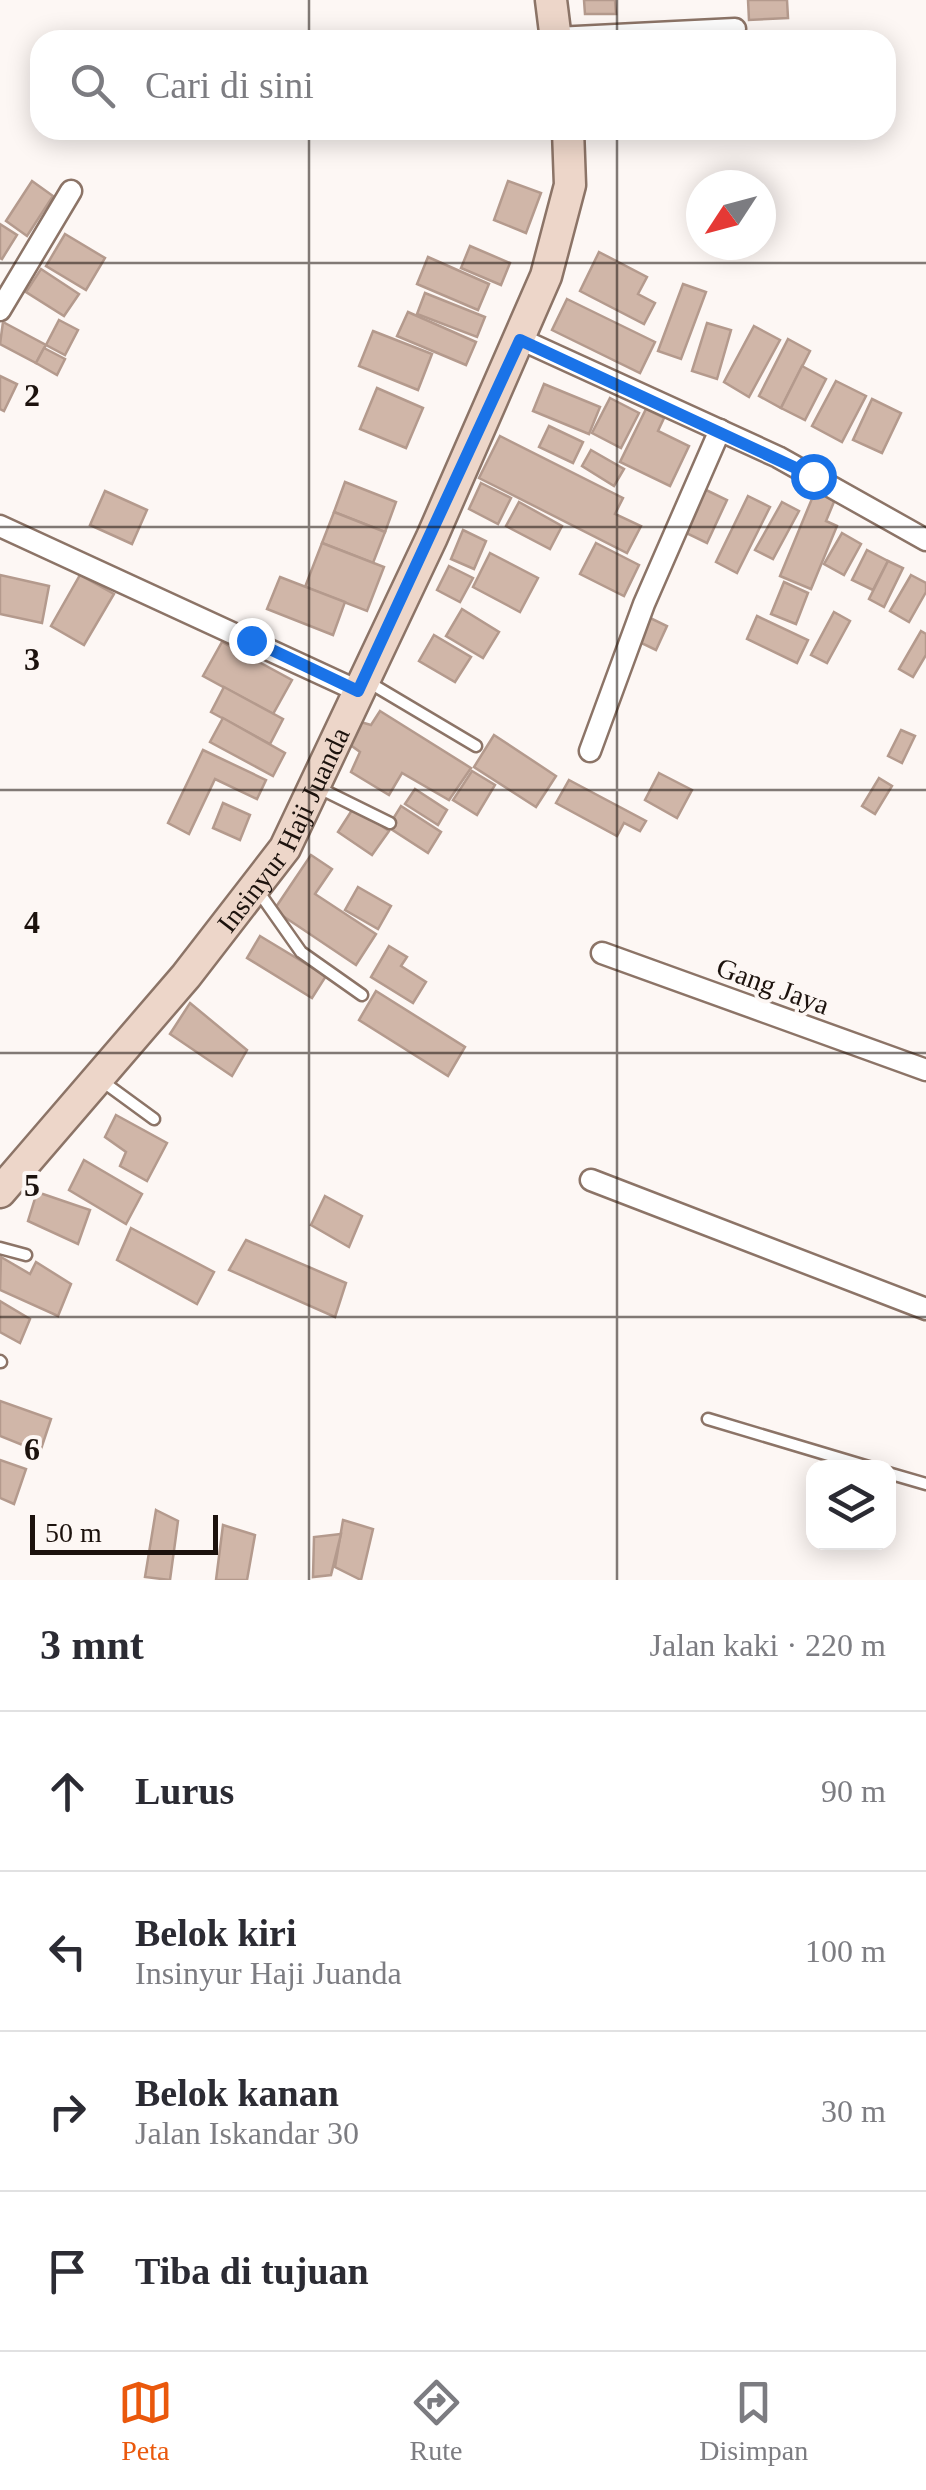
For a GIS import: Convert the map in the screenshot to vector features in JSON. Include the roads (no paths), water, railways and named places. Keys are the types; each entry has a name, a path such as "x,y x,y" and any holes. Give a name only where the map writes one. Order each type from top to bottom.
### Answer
{"street":[{"path":"551,0 555,30"},
{"path":"702,30 735,28"},
{"name":"Insinyur Haji Juanda","path":"0,1192 285,848 520,340 562,229 570,185 568,140"},
{"path":"0,310 72,191"},
{"path":"520,340 778,457 926,540"},
{"path":"590,752 644,604 720,430"},
{"path":"0,526 361,685"},
{"name":"Gang Jaya","path":"602,954 926,1070"},
{"path":"591,1180 926,1308"}],"lane":[{"path":"361,685 476,746"},
{"path":"316,786 390,823"},
{"path":"256,887 302,952 362,996"},
{"path":"98,1078 154,1119"},
{"path":"0,1248 26,1255"},
{"path":"708,1419 845,1460"},
{"path":"896,1475 926,1484"}]}
